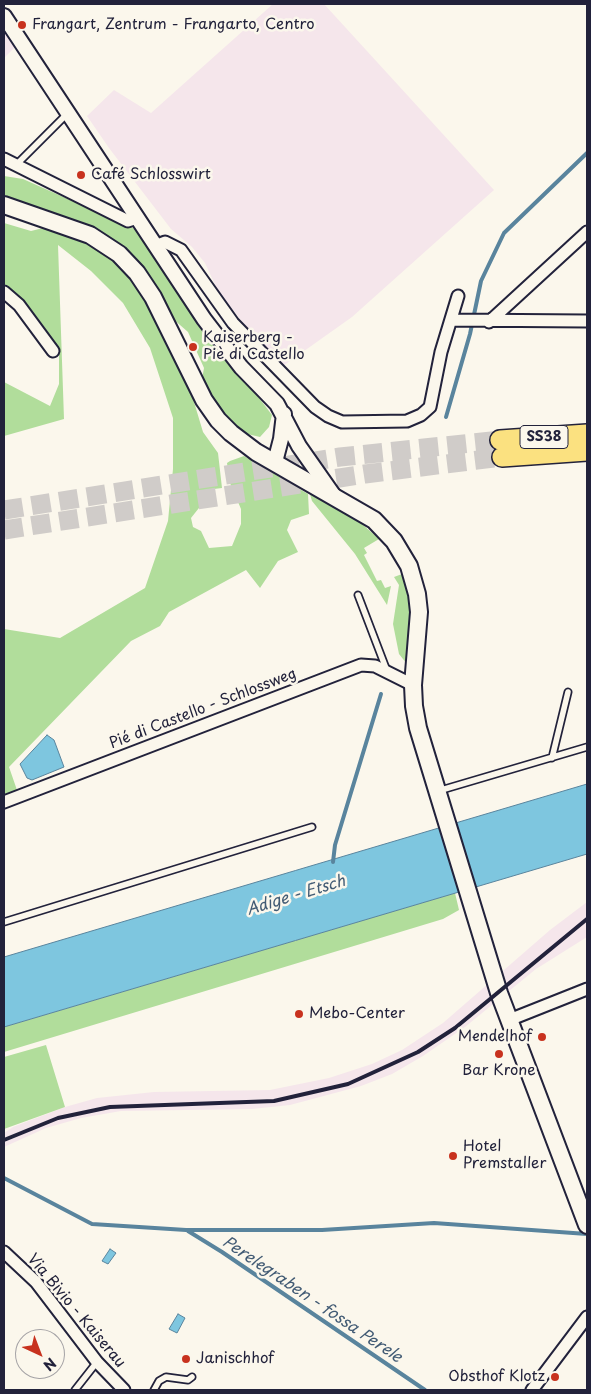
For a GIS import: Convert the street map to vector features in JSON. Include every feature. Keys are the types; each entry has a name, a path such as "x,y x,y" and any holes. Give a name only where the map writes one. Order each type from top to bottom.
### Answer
{"highway":[{"name":"SS38","path":"587,434 501,448 587,451"}],"main road":[{"path":"4,205 90,235 119,254 137,273 154,297 204,400 218,420 231,433 256,452 374,520 394,542 408,566 417,594 419,612 413,685 418,728 508,1020 587,1224"}],"street":[{"path":"4,16 155,246 223,345 284,414 299,446 334,496"},
{"path":"4,159 128,222 137,218"},
{"path":"485,322 587,232"},
{"path":"155,246 165,242 181,250 233,323 315,407 328,416 342,422 407,421 421,415 430,407 441,352 458,320 458,296"},
{"path":"4,292 19,305 53,351"},
{"path":"458,320 485,322 587,322"},
{"path":"275,462 281,439 284,414"},
{"path":"256,452 281,439"},
{"path":"289,471 299,446"},
{"name":"Pié di Castello - Schlossweg","path":"4,802 361,665 375,666 413,685"},
{"path":"508,1020 587,989"},
{"name":"Via Bivio - Kaiserau","path":"4,1252 36,1282 97,1362 124,1390"},
{"path":"532,1390 587,1317"}],"lane":[{"path":"16,165 68,113"},
{"path":"358,595 387,671"},
{"path":"552,758 568,692"},
{"path":"438,790 587,748"},
{"path":"4,922 312,827"},
{"path":"74,1390 97,1362"},
{"path":"154,1390 159,1381 166,1377 188,1380 192,1377"}],"shaded area":[{"path":"273,4 324,4 494,190 352,317 283,366 244,324 218,291 205,263 192,247 171,229 87,116 114,90 151,113"},
{"path":"4,30 15,47 4,58"},
{"path":"587,902 587,937 536,969 465,1027 423,1056 392,1074 361,1086 290,1105 252,1109 121,1111 81,1118 46,1128 4,1147 4,1133 13,1127 65,1107 97,1098 154,1092 270,1090 329,1078 372,1064 402,1050 443,1023 550,930"}],"green space":[{"path":"4,176 23,179 133,228 149,241 201,327 227,363 253,390 272,415 269,427 260,437 243,433 220,412 202,379 204,368 188,332 172,318 123,248 4,199"},
{"path":"4,223 31,231 47,227 88,244 114,260 138,280 185,372 203,432 218,453 222,488 214,489 191,518 193,527 201,531 209,548 232,546 241,524 241,509 230,483 227,463 244,456 308,494 309,514 291,520 287,530 298,552 278,561 260,588 246,570 169,612 160,626 131,641 9,767 18,793 4,798 4,629 60,638 145,588 168,521 173,469 173,418 150,348 123,303 91,271 58,245 64,419 4,436 4,382 50,406 59,384 59,348 44,327 4,292"},
{"path":"309,491 362,524 379,539 364,548 367,553 364,555 377,581 381,580 385,588 391,586 387,605 355,554 312,501"},
{"path":"402,574 408,588 411,606 407,664 399,654 393,624 399,585 394,577"},
{"path":"455,893 459,910 443,919 4,1052 4,1027"},
{"path":"46,1045 65,1107 4,1129 4,1057"}],"water":[{"path":"47,735 54,740 64,767 32,780 27,778 20,764"},
{"name":"Adige - Etsch","path":"587,784 587,854 4,1027 4,957"},
{"path":"110,1249 116,1253 108,1264 102,1261"},
{"path":"178,1314 185,1318 177,1333 169,1329"}],"waterway":[{"path":"446,417 470,334 481,281 504,233 587,153"},
{"path":"333,862 335,845 381,694"},
{"path":"4,1178 92,1224 186,1230 322,1230 434,1223 587,1234"},
{"name":"Perelegraben - fossa Perele","path":"188,1231 222,1252 425,1390"}],"tunnel":[{"path":"4,510 340,457 500,440"},
{"path":"4,530 365,474 502,457"}],"railway":[{"path":"4,1140 58,1118 110,1107 274,1101 348,1084 418,1052 455,1028 587,919"}],"place":[{"name":"Frangart, Zentrum - Frangarto, Centro","path":"22,25"},
{"name":"Café Schlosswirt","path":"81,175"},
{"name":"Kaiserberg - Piè di Castello","path":"193,347"},
{"name":"Mebo-Center","path":"299,1014"},
{"name":"Mendelhof","path":"542,1037"},
{"name":"Bar Krone","path":"499,1054"},
{"name":"Hotel Premstaller","path":"453,1156"},
{"name":"Janischhof","path":"186,1359"},
{"name":"Obsthof Klotz","path":"555,1377"}]}
